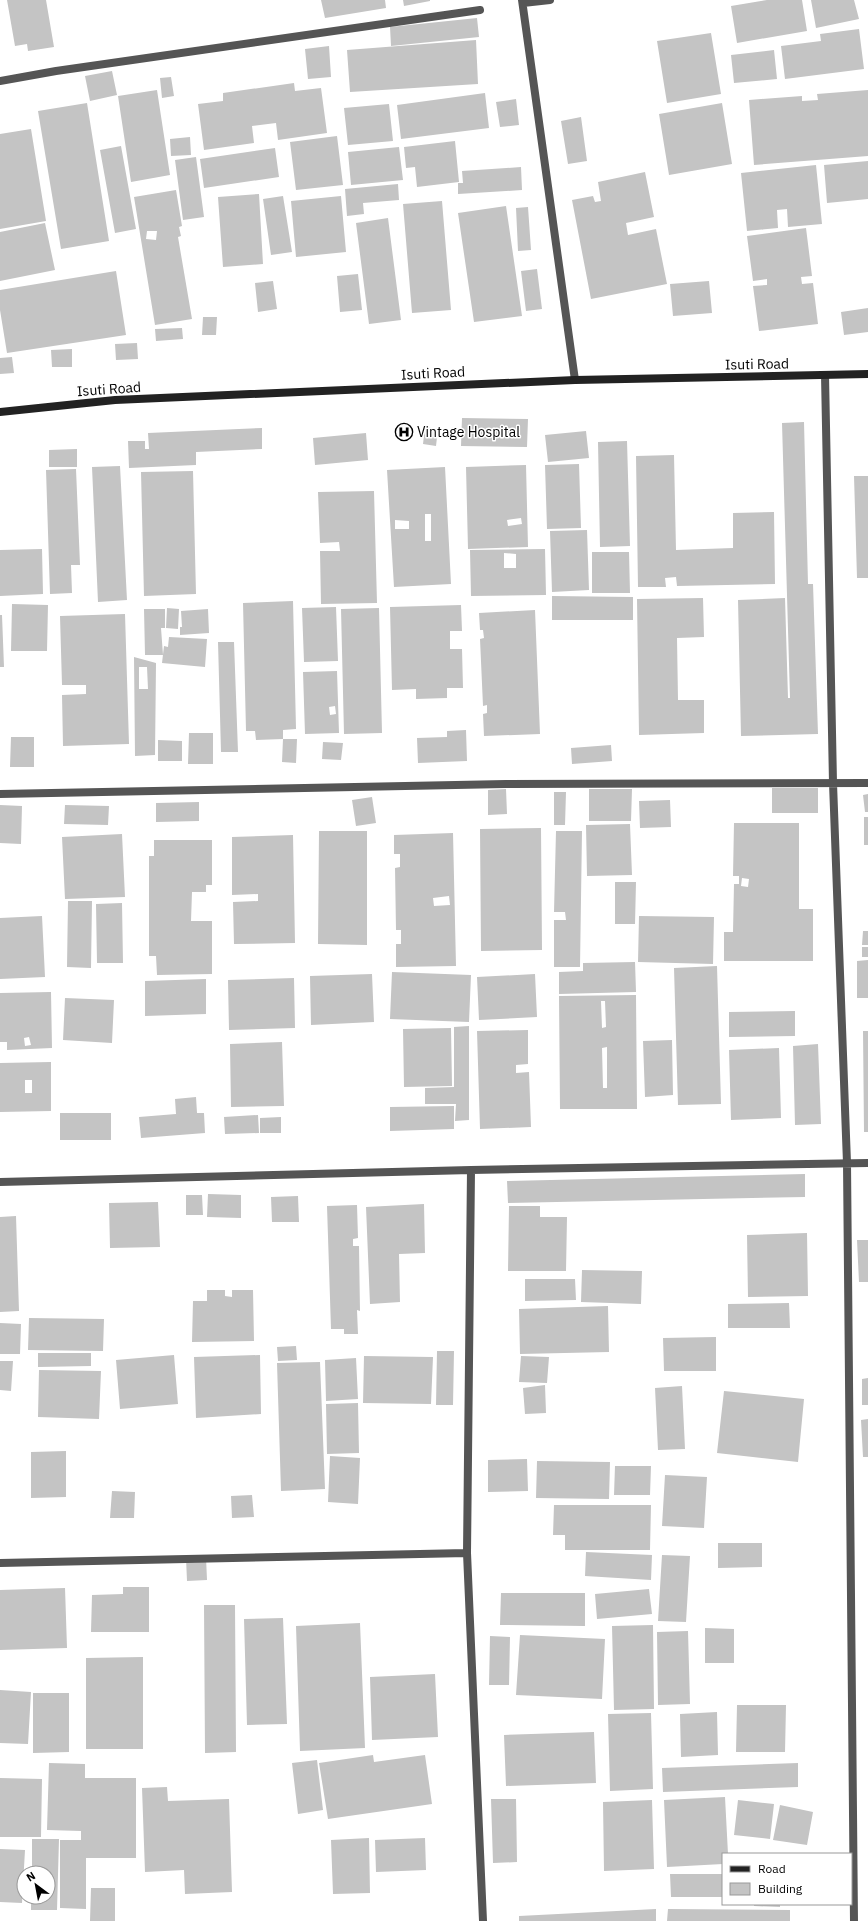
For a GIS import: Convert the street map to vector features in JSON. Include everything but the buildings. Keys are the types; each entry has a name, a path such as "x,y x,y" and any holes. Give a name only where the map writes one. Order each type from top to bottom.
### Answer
{"street":[{"path":"550,0 522,1 575,380"},
{"path":"0,81 56,71 480,10"},
{"name":"Isuti Road","path":"0,412 115,400 575,380 868,374"},
{"path":"825,375 833,783 847,1163 854,1921"},
{"path":"0,794 506,784 868,783"},
{"path":"0,1182 868,1162"},
{"path":"471,1170 467,1553 483,1921"},
{"path":"0,1562 467,1553"}],"place":[{"name":"Vintage Hospital","path":"404,432"}]}
